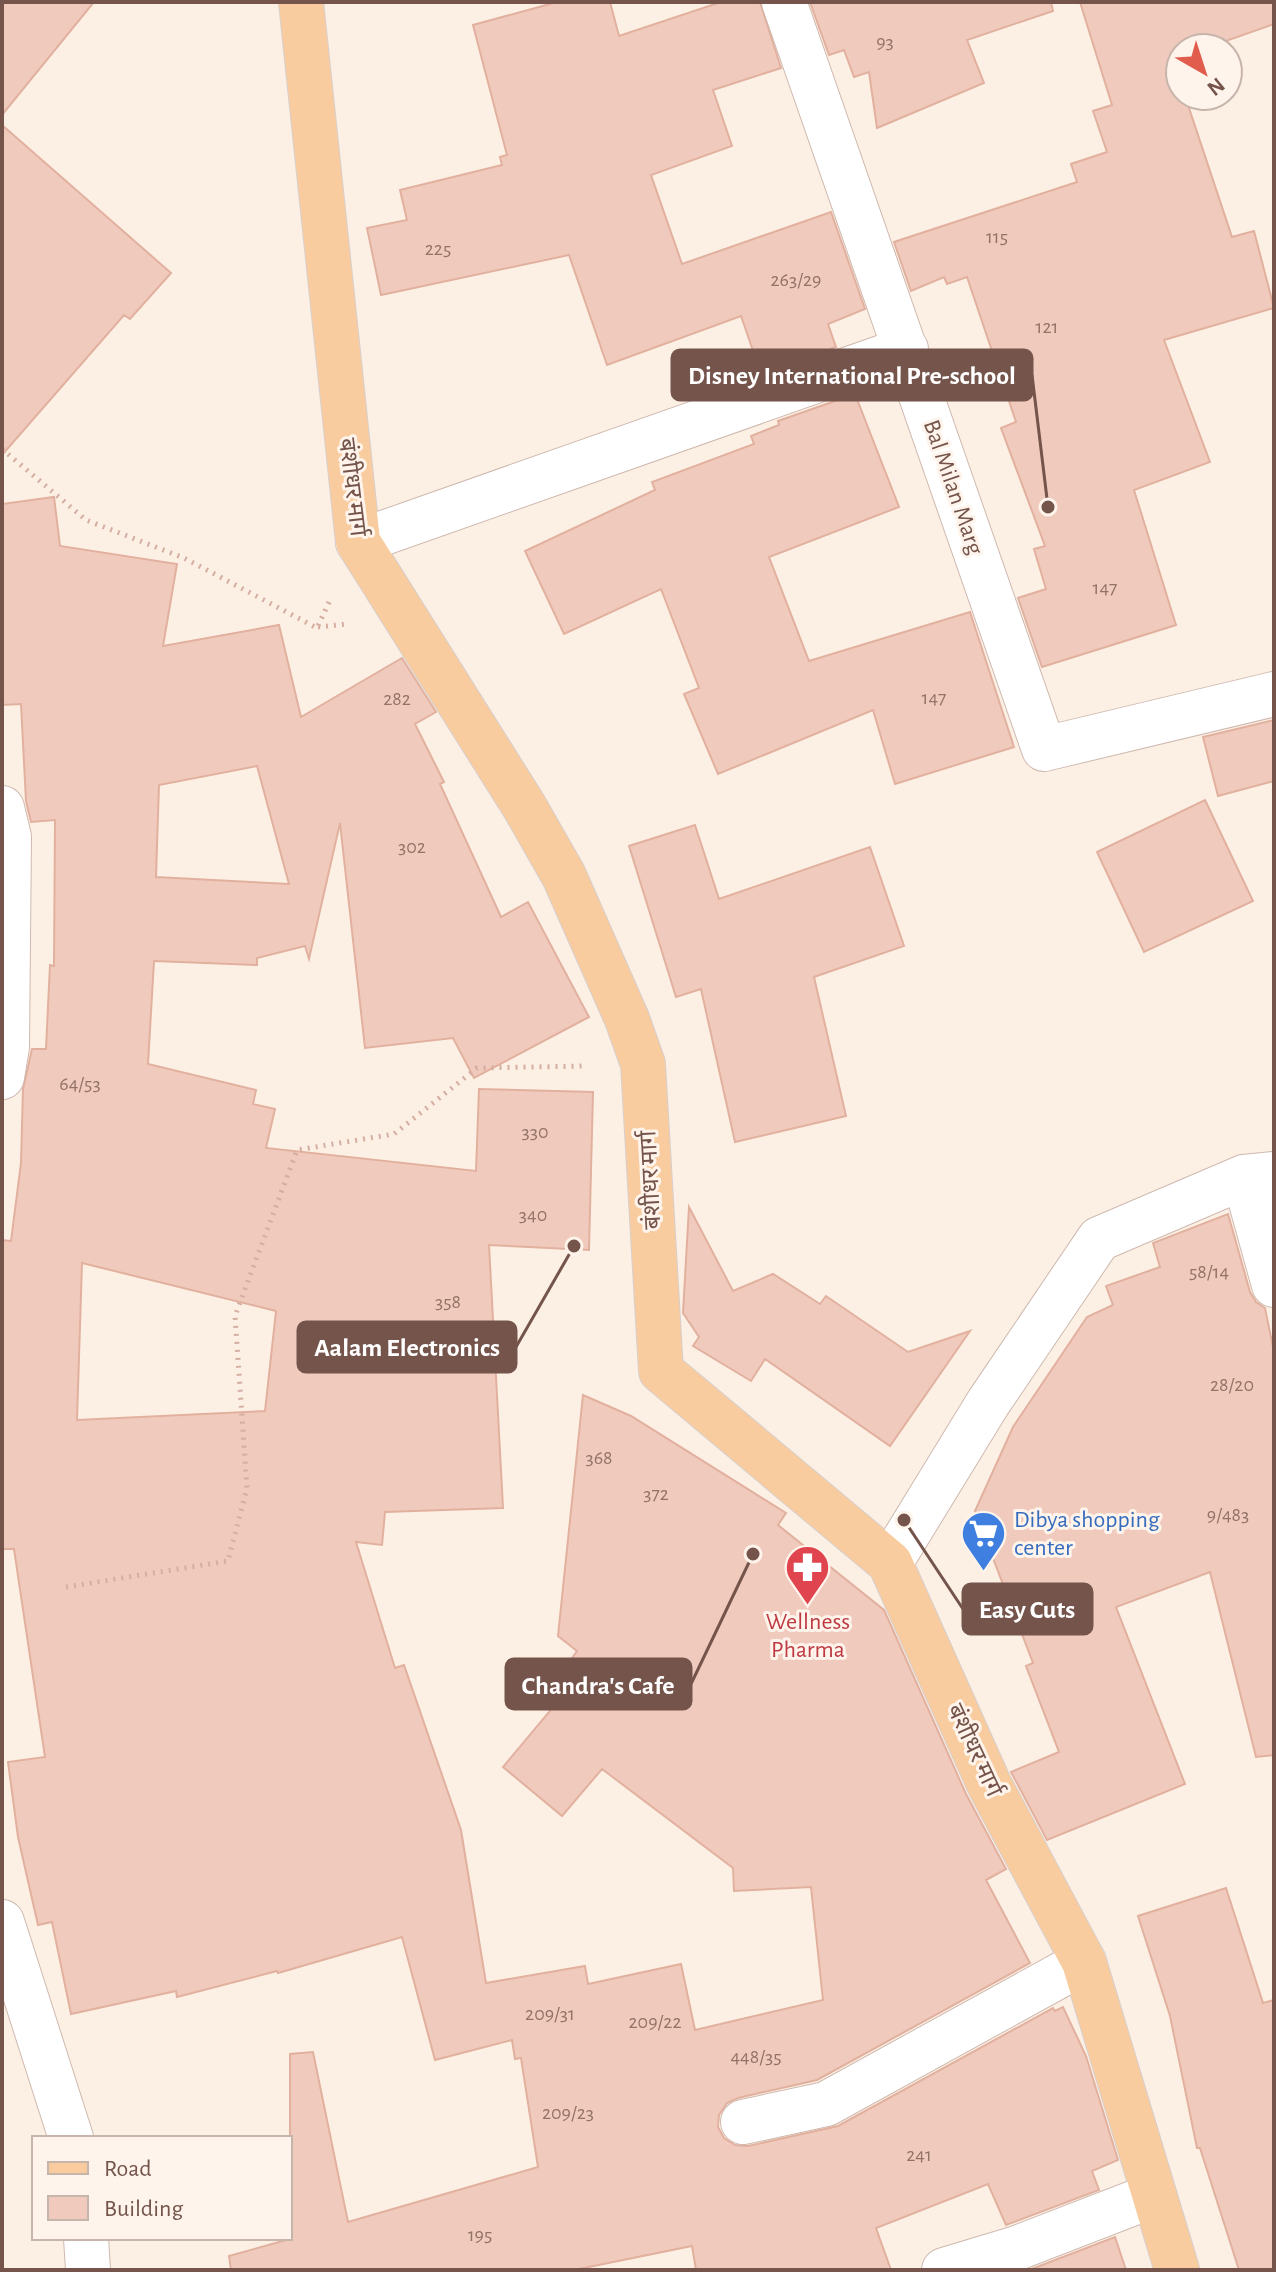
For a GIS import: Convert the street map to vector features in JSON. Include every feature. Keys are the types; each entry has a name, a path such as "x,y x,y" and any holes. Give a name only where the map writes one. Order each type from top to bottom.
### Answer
{"main road":[{"name":"बंशीधर मार्ग","path":"301,2 358,542 524,806 564,876 627,1019 643,1064 661,1371 890,1563 989,1784 1084,1962 1177,2270"}],"street":[{"name":"Bal Milan Marg","path":"784,2 1044,749 1274,694"},
{"path":"358,542 906,349"},
{"path":"2,808 9,852 7,1047 2,1077"},
{"path":"890,1563 988,1403 1099,1239 1259,1176 1274,1285"},
{"path":"2,1922 70,2136"},
{"path":"743,2122 826,2104 1084,1962"},
{"path":"944,2270 1017,2248 1154,2195"},
{"path":"86,2240 88,2270"}],"path":[{"path":"2,449 86,520 184,558 317,628 358,542"},
{"path":"66,1587 228,1561 247,1488 235,1316 297,1150 394,1134 477,1068 643,1064"}],"building":[{"path":"2,2 94,2 2,115"},
{"path":"557,2 610,2 619,36 721,2 760,2 781,68 713,90 732,146 651,175 682,264 831,212 865,309 828,324 836,347 761,374 741,316 607,365 569,255 381,295 367,228 407,220 400,190 502,165 500,157 507,155 473,25"},
{"path":"810,2 1051,2 1053,11 967,40 984,83 877,128 869,72 854,77 844,50 829,55"},
{"path":"1080,2 1274,2 1274,24 1244,35 1244,32 1164,32 1164,112 1190,112 1232,237 1254,231 1274,308 1164,340 1210,462 1134,490 1176,625 1042,667 1018,598 1046,589 1034,549 1045,546 1001,428 1016,422 967,277 947,284 944,277 911,291 894,242 1077,182 1071,164 1107,152 1093,111 1112,105"},
{"path":"2,125 171,273 130,319 124,315 2,455"},
{"path":"855,394 899,507 769,557 809,661 970,612 1014,747 895,784 873,710 718,774 684,694 699,688 661,589 564,634 525,551 655,490 652,482 754,444 751,436 779,425 778,421"},
{"path":"54,497 60,546 177,564 163,646 279,625 301,717 402,658 436,712 415,724 444,782 440,784 501,917 528,902 589,1017 474,1078 453,1038 365,1048 340,823 309,959 305,946 257,958 257,965 154,961 148,1064 256,1090 253,1104 275,1109 266,1148 476,1171 479,1089 593,1092 589,1250 489,1245 503,1508 385,1512 382,1545 356,1542 395,1668 404,1665 461,1830 486,1983 585,1966 588,1984 681,1964 695,2030 823,2000 811,1887 734,1891 733,1868 602,1769 562,1816 503,1767 585,1669 572,1658 577,1651 558,1636 583,1395 631,1416 786,1513 778,1525 884,1610 966,1794 1006,1869 986,1880 1030,1963 817,2080 727,2103 719,2115 718,2127 724,2138 735,2145 748,2146 838,2126 1053,2008 1055,2011 1063,2007 1086,2056 1118,2160 1092,2171 1099,2190 1006,2225 988,2184 876,2228 891,2270 696,2270 692,2246 574,2270 231,2270 229,2256 292,2240 290,2054 313,2052 348,2222 538,2167 521,2058 515,2059 512,2040 435,2060 402,1937 278,1973 177,1997 176,1991 71,2014 52,1922 38,1925 18,1837 8,1762 45,1757 14,1549 2,1549 2,1240 11,1241 21,1163 23,1089 32,1049 46,1049 50,965 54,966 55,820 31,822 26,801 21,704 2,705 2,504","holes":["257,766 289,884 156,877 159,785","82,1263 276,1311 265,1411 77,1420"]},
{"path":"1274,720 1274,781 1218,796 1203,737"},
{"path":"1205,800 1253,901 1144,952 1097,852"},
{"path":"695,825 719,899 870,847 904,946 814,977 846,1116 735,1142 701,989 676,997 629,846"},
{"path":"689,1207 733,1291 773,1274 820,1304 826,1296 908,1352 970,1331 890,1446 765,1359 751,1381 693,1346 699,1337 683,1313"},
{"path":"1228,1214 1250,1292 1256,1302 1265,1308 1274,1352 1274,1755 1256,1757 1210,1572 1116,1607 1185,1784 1047,1840 1011,1772 1059,1752 1026,1666 1033,1663 975,1511 1013,1427 1087,1317 1113,1305 1106,1286 1160,1267 1153,1243"},
{"path":"1226,1888 1263,2003 1274,2000 1274,2270 1239,2270 1200,2148 1197,2148 1170,2016 1138,1916"},
{"path":"1115,2237 1126,2270 1029,2270"}],"place":[{"name":"Disney International Pre-school","path":"1048,507"},
{"name":"Aalam Electronics","path":"574,1246"},
{"name":"Easy Cuts","path":"904,1520"},
{"name":"Chandra's Cafe","path":"753,1554"},
{"name":"Dibya shopping center","path":"983,1572"},
{"name":"Wellness Pharma","path":"808,1606"}]}
